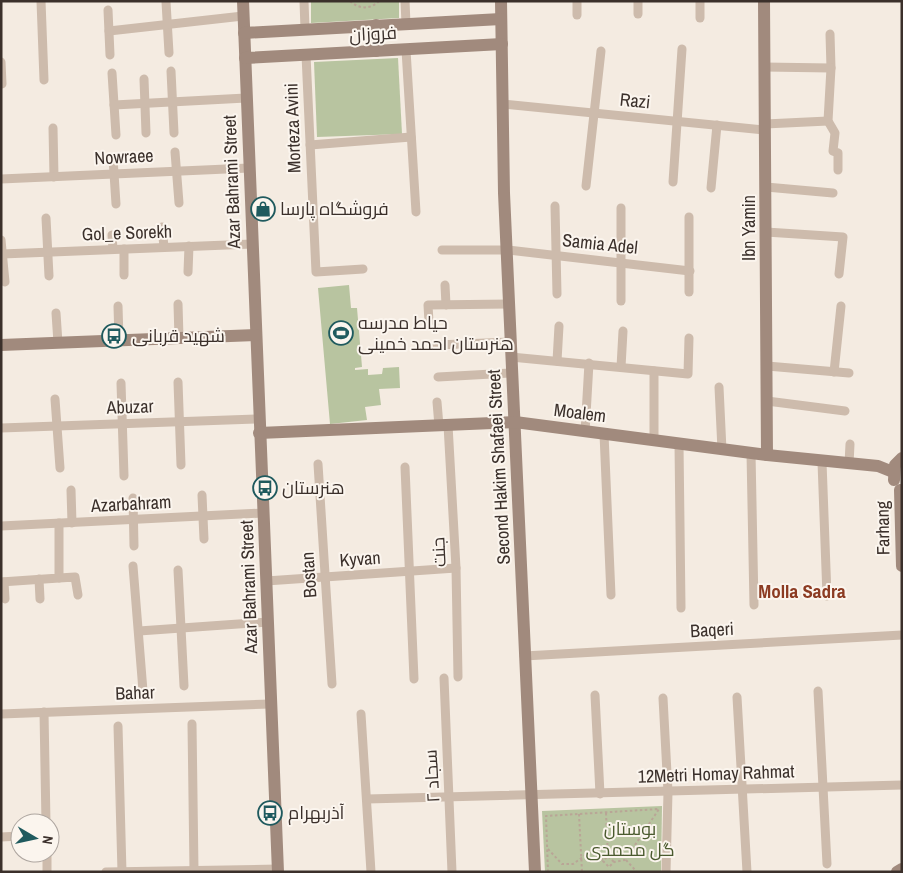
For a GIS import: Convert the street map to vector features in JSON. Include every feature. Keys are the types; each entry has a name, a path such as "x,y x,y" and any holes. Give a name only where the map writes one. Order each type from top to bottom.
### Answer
{"street":[{"path":"41,1 44,80"},
{"name":"Azar Bahrami Street","path":"243,1 278,870"},
{"path":"304,1 306,29"},
{"path":"405,1 406,24"},
{"name":"Second Hakim Shafaei Street","path":"501,1 509,304 524,656 531,793 540,848 535,872"},
{"path":"577,1 577,15"},
{"path":"638,1 638,14"},
{"path":"700,1 700,18"},
{"name":"Ibn Yamin","path":"764,1 767,455"},
{"path":"166,2 169,53"},
{"path":"108,10 110,55"},
{"path":"109,31 243,16"},
{"name":"فروزان","path":"244,33 481,21 502,18"},
{"path":"481,21 487,24 491,34 488,41 482,44"},
{"path":"376,25 376,51"},
{"path":"263,31 256,35 252,43 257,55 265,58"},
{"path":"830,34 831,68 828,121 835,133 834,151 838,153 838,170"},
{"name":"فروزان","path":"245,58 502,44"},
{"path":"673,182 682,49"},
{"path":"406,50 416,212"},
{"path":"586,186 596,113 600,51"},
{"name":"Morteza Avini","path":"306,55 316,272 363,269"},
{"path":"1,62 2,84"},
{"path":"764,67 831,68"},
{"path":"171,71 174,133"},
{"path":"112,73 116,135"},
{"path":"144,79 146,133"},
{"path":"114,105 246,98"},
{"name":"Razi","path":"503,104 717,125 765,127 828,121"},
{"path":"711,188 717,125"},
{"path":"53,128 54,177"},
{"path":"310,145 411,137"},
{"path":"175,152 180,203"},
{"path":"113,158 116,204"},
{"name":"Nowraee","path":"1,179 249,168"},
{"path":"766,187 833,193"},
{"path":"554,206 557,294"},
{"path":"621,208 621,301"},
{"path":"689,217 690,292"},
{"path":"46,218 49,276"},
{"path":"162,228 164,247"},
{"path":"766,232 842,238 839,274"},
{"path":"112,236 113,249"},
{"path":"1,240 5,282"},
{"name":"Gol_e Sorekh","path":"2,254 252,244"},
{"path":"188,272 189,246"},
{"path":"124,249 124,275"},
{"name":"Samia Adel","path":"442,250 508,250 690,271"},
{"path":"445,285 446,305"},
{"path":"178,304 179,338"},
{"path":"429,322 428,306 509,304"},
{"path":"118,306 120,340"},
{"path":"834,372 841,306"},
{"path":"56,313 58,343"},
{"path":"557,361 559,326"},
{"path":"621,367 623,331"},
{"path":"1,345 256,335"},
{"path":"512,357 688,374 689,338"},
{"path":"437,345 511,342"},
{"path":"585,432 589,364"},
{"path":"767,366 849,373"},
{"path":"654,371 654,441"},
{"path":"438,377 512,373"},
{"path":"178,382 181,422 181,465"},
{"path":"121,383 124,424 124,476"},
{"path":"719,387 722,450"},
{"path":"56,399 60,468"},
{"path":"767,401 845,410"},
{"name":"جنت","path":"437,402 443,425 456,568 458,677"},
{"name":"Abuzar","path":"1,428 259,419"},
{"name":"Moalem","path":"259,433 514,422 722,450 884,467 893,472"},
{"path":"604,434 611,595"},
{"path":"679,444 681,608"},
{"path":"849,464 850,444"},
{"path":"751,453 754,605"},
{"path":"893,472 895,465 902,458"},
{"path":"822,462 827,596"},
{"name":"Bostan","path":"318,464 332,684"},
{"path":"405,467 411,572 414,680"},
{"name":"Farhang","path":"893,472 896,485 901,490 902,566"},
{"path":"71,490 72,523"},
{"path":"202,495 204,539"},
{"path":"133,498 135,520 134,546"},
{"name":"Azarbahram","path":"1,526 263,513"},
{"path":"59,524 59,578"},
{"path":"133,566 143,692"},
{"name":"Kyvan","path":"266,581 456,568"},
{"path":"178,570 184,686"},
{"path":"5,599 3,582 75,577 78,595"},
{"path":"39,579 40,599"},
{"path":"139,631 268,622"},
{"name":"Baqeri","path":"524,656 902,635"},
{"name":"سجاد ۲","path":"444,678 452,872"},
{"path":"818,690 827,864"},
{"path":"596,695 600,794"},
{"path":"737,697 747,872"},
{"path":"663,698 668,792 666,872"},
{"name":"Bahar","path":"1,714 270,704"},
{"path":"44,712 46,813"},
{"path":"361,714 371,872"},
{"path":"192,724 194,870"},
{"path":"118,726 122,872"},
{"name":"12Metri Homay Rahmat","path":"367,799 449,795 600,794 902,785"},
{"path":"897,872 902,869"},
{"path":"106,872 278,870"}],"path":[{"path":"350,1 356,6 365,8 379,1"},
{"path":"365,8 366,14"},
{"path":"548,872 540,848 546,816 659,809 625,860 614,862 609,867"},
{"path":"606,812 608,856 614,862"},
{"path":"579,814 582,872"},
{"path":"540,848 562,864 573,864 590,852 603,861 609,867 610,872"},
{"path":"603,861 608,856"},
{"path":"626,860 637,872"}],"green space":[{"path":"311,1 399,1 399,18 311,23"},
{"path":"398,58 402,134 317,137 314,62"},
{"name":"حیاط مدرسه هنرستان احمد خمینی","path":"349,285 351,308 357,308 362,367 355,368 355,370 368,369 368,375 382,374 383,368 399,367 400,388 379,389 381,405 365,407 367,420 330,424 318,288"},
{"name":"بوستان گل محمدی","path":"662,806 661,872 545,872 542,811"}],"place":[{"name":"فروشگاه پارسا","path":"263,209"},
{"name":"حیاط مدرسه هنرستان احمد خمینی","path":"341,333"},
{"name":"شهید قربانی","path":"114,336"},
{"name":"هنرستان","path":"265,488"},
{"name":"آذربهرام","path":"270,813"}],"district":[{"name":"Molla Sadra","path":"802,591"}]}
